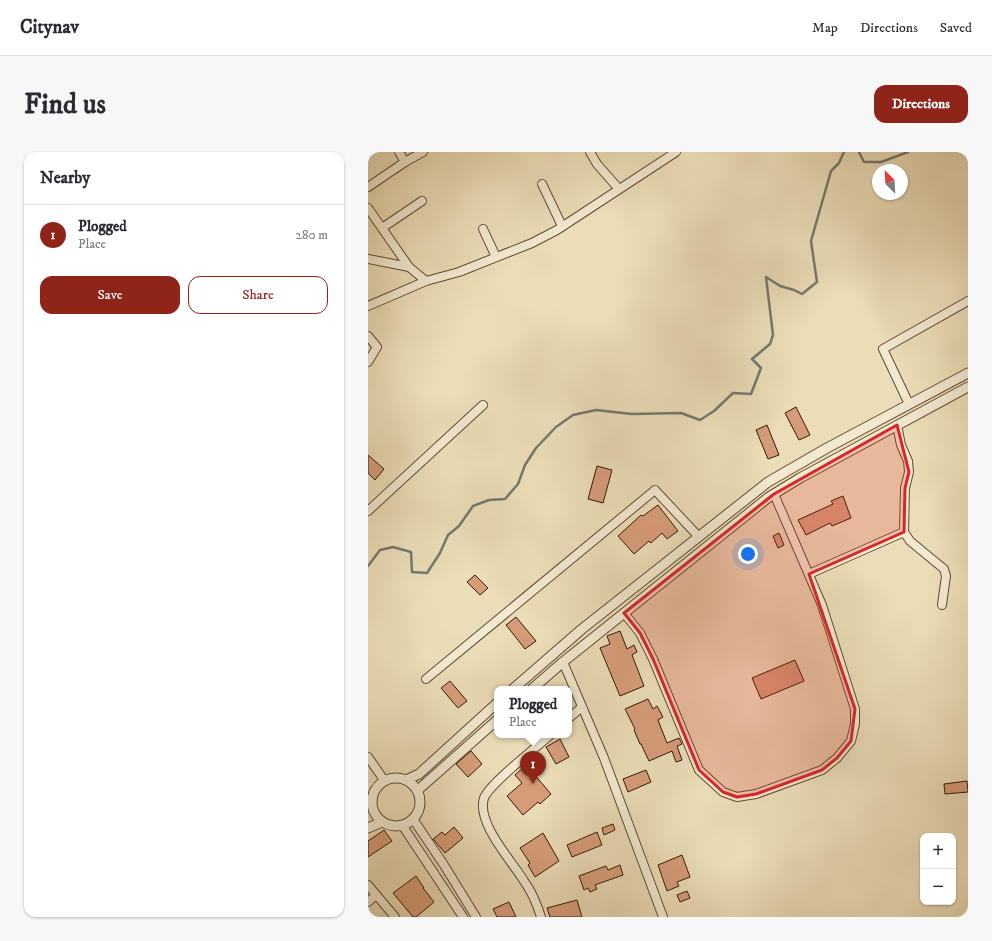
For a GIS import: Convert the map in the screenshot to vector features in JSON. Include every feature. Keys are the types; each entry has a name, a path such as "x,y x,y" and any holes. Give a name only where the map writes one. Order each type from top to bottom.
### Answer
{"street":[{"path":"399,152 405,162"},
{"path":"368,187 405,162 423,152"},
{"path":"590,152 597,164 619,189"},
{"path":"368,306 426,281 459,272 532,243 562,226 676,152"},
{"path":"542,184 562,226"},
{"path":"382,228 422,201"},
{"path":"368,208 409,267 426,281"},
{"path":"483,229 496,257"},
{"path":"368,259 409,267"},
{"path":"909,404 883,349 968,301"},
{"path":"368,336 377,347 368,362"},
{"path":"517,686 582,630 768,482 827,448 968,373"},
{"path":"535,686 563,662 774,494 800,478 968,387"},
{"path":"368,511 483,405"},
{"path":"897,425 901,445 908,460 909,472 905,488 904,532 910,541 944,569 946,576 942,605"},
{"path":"426,679 655,490 699,537"},
{"path":"624,613 640,633 653,659 699,770 723,792 737,797 756,794 822,770 837,758 851,741 855,724 855,709 824,611 774,494"},
{"path":"809,574 904,532"},
{"path":"563,662 604,758 663,917"},
{"path":"406,780 419,774 494,706"},
{"path":"572,715 582,707"},
{"path":"418,790 494,723"},
{"path":"542,917 525,882 488,828 484,815 484,798 494,785 547,738"},
{"path":"368,757 384,780"},
{"path":"399,777 406,780 413,784 418,790 420,805 418,813 413,819 402,825 390,825 382,822 370,812 373,793 377,786 384,780 391,778 399,777"},
{"path":"413,819 444,864 476,917"},
{"path":"368,828 382,822"},
{"path":"402,825 463,917"},
{"path":"368,885 395,917"},
{"path":"368,902 376,894"}],"highlighted area":[{"path":"897,425 909,472 905,488 904,532 809,574 855,709 851,741 837,758 822,770 756,794 737,797 723,792 699,770 653,659 640,633 624,613 774,494"}],"building":[{"path":"796,407 810,435 799,440 785,413"},
{"path":"767,425 779,455 768,459 756,430"},
{"path":"368,455 384,469 375,480 368,473"},
{"path":"597,466 612,470 603,503 588,499"},
{"path":"843,496 851,518 832,526 830,523 806,535 798,520 833,504 831,501"},
{"path":"658,505 678,531 667,539 662,533 651,543 649,541 634,554 618,536 641,515 643,516"},
{"path":"779,533 784,545 778,548 773,536"},
{"path":"475,575 488,588 480,595 467,582"},
{"path":"516,617 536,641 525,649 506,625"},
{"path":"620,631 627,649 634,645 637,652 632,655 644,686 620,696 600,648 610,644 607,636"},
{"path":"795,660 804,681 761,699 752,678"},
{"path":"450,681 467,701 458,708 441,688"},
{"path":"648,699 653,709 657,706 663,717 658,720 667,743 679,738 682,744 677,746 682,760 676,762 672,751 649,761 625,709"},
{"path":"560,739 569,757 556,764 546,747"},
{"path":"471,751 482,764 468,777 456,764"},
{"path":"526,765 551,794 540,804 538,802 523,815 507,796 522,783 515,775"},
{"path":"646,770 651,782 628,792 623,779"},
{"path":"967,781 968,792 945,794 944,784"},
{"path":"613,824 615,830 604,835 602,828"},
{"path":"454,827 463,838 445,853 433,839 442,832 445,835"},
{"path":"384,830 392,841 368,857 368,841"},
{"path":"597,832 602,845 572,857 567,845"},
{"path":"543,833 559,861 535,877 528,865 530,863 520,848"},
{"path":"682,855 690,877 677,882 679,886 667,891 658,865"},
{"path":"620,865 623,875 595,885 597,889 590,892 588,888 584,890 579,876 606,866 608,870"},
{"path":"416,876 434,902 416,917 413,917 393,893"},
{"path":"687,891 690,898 680,902 677,895"},
{"path":"577,900 582,917 550,917 547,908"},
{"path":"509,902 516,917 497,917 493,909"}],"waterway":[{"path":"368,566 380,550 393,547 411,552 412,572 427,573 440,553 448,535 459,526 473,506 489,500 505,499 518,484 525,465 536,448 556,427 573,415 596,410 632,414 681,413 700,420 714,411 733,393 751,394 761,368 752,359 770,344 773,335 766,277 780,286 802,294 817,282 811,241 831,171 839,163 844,152"},
{"path":"859,152 864,162 881,162 908,152"}],"place":[{"name":"Plogged","path":"533,784"}]}
